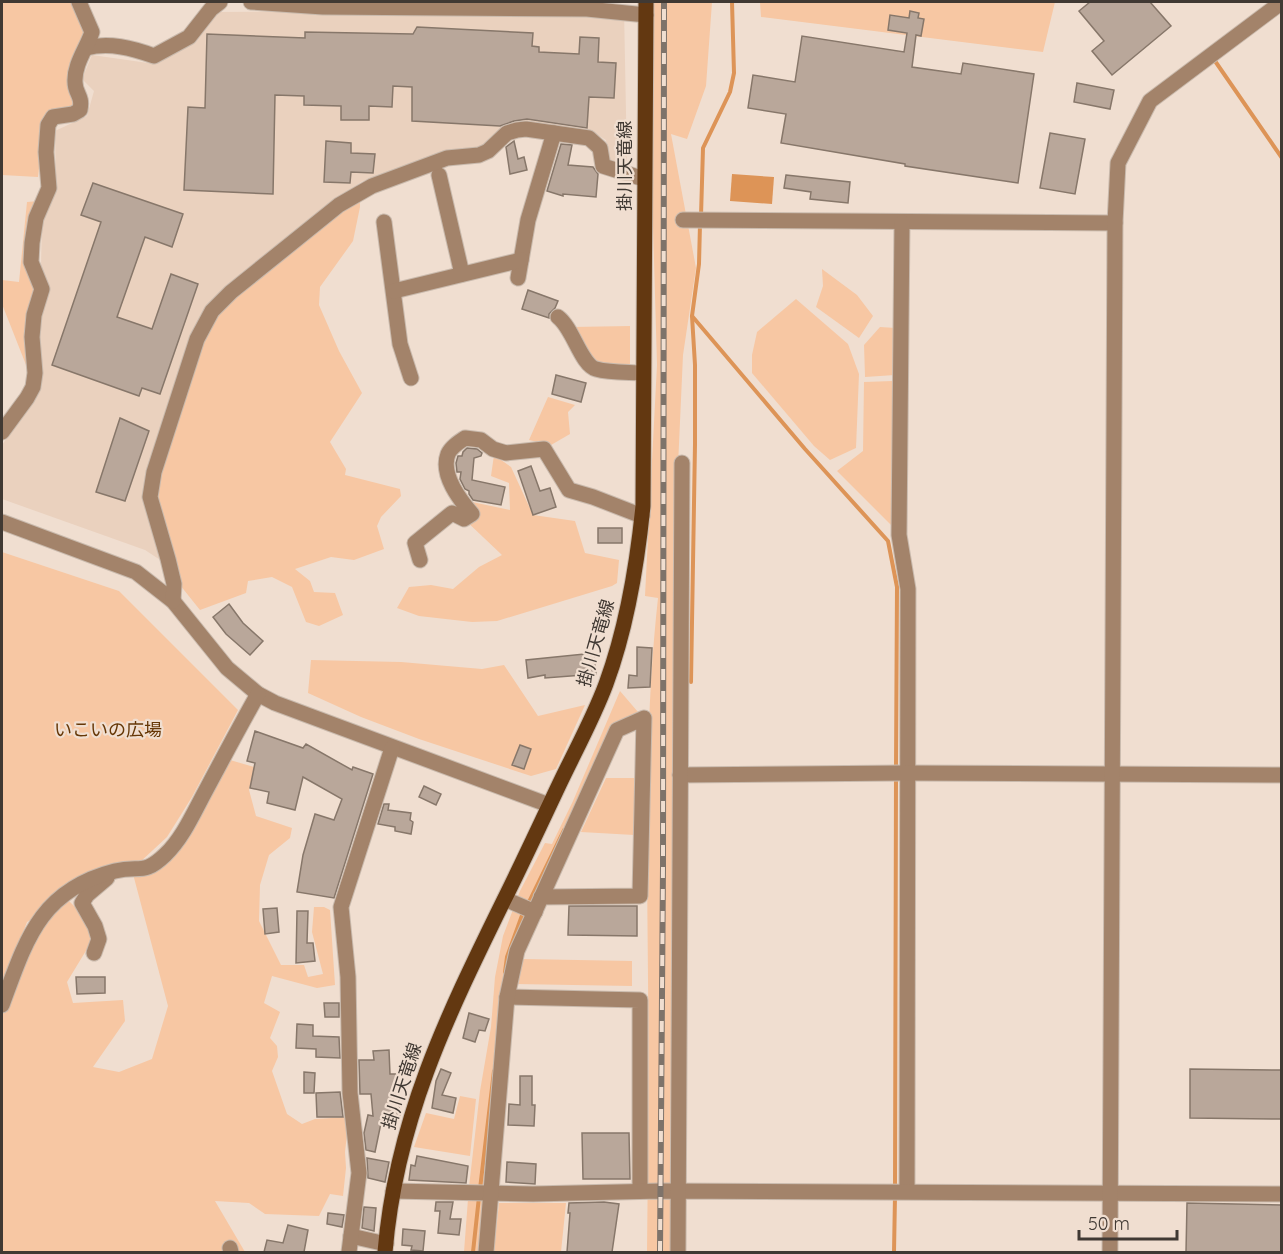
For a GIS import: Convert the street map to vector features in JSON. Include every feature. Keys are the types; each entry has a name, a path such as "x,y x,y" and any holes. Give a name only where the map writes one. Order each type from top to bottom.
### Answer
{"main road":[{"name":"掛川天竜線","path":"385,1248 401,1153 412,1108 432,1053 462,984 510,901 549,805 601,698 621,641 642,516 646,8"}],"street":[{"path":"2,432 33,387 35,373 32,337 34,315 42,289 31,262 32,243 36,218 49,188 46,152 48,125 53,117 73,114 80,110 82,100 75,84 77,68 92,32 79,2"},
{"path":"86,48 99,45 118,46 154,56 189,37 211,9 220,2"},
{"path":"252,2 322,7 646,8"},
{"path":"1110,1252 1115,224 1118,163 1150,101 1281,2"},
{"path":"173,601 174,584 150,496 154,472 197,339 212,311 231,292 339,205 372,186 447,158 479,155 488,151 507,133 526,129 589,138 600,148 603,166 644,179"},
{"path":"518,278 528,220 554,133"},
{"path":"439,175 462,274"},
{"path":"695,220 1115,224"},
{"path":"384,222 400,344 411,378"},
{"path":"902,223 899,535 908,589 905,773 905,1191"},
{"path":"394,291 521,260"},
{"path":"558,317 565,322 587,363 593,369 643,378"},
{"path":"588,375 643,378"},
{"path":"420,560 416,543 452,513 464,519 472,514 458,498 448,473 448,455 456,444 465,438 482,440 493,449 506,453 544,449 569,490 642,516"},
{"path":"678,1252 682,463"},
{"path":"2,522 136,572 173,601 227,668 258,694 306,716 549,805"},
{"path":"2,1005 23,947 36,924 62,894 86,882 117,871 149,869 167,854 185,828 258,694"},
{"path":"486,1252 488,1193 507,997 517,951 533,911 617,730 644,718 640,896 541,897"},
{"path":"350,1252 359,1173 350,1093 348,977 341,907 392,748"},
{"path":"681,775 884,773 1281,775"},
{"path":"94,953 99,939 95,926 82,903 87,895 117,871"},
{"path":"510,901 533,911"},
{"path":"507,997 640,1000 640,1191"},
{"path":"393,1191 1281,1194"},
{"path":"351,1236 385,1248"}],"shaded area":[{"path":"624,9 627,165 608,160 606,140 593,132 526,129 491,148 440,153 361,182 212,311 145,496 155,541 171,567 145,550 2,499 2,445 42,387 40,337 42,316 50,287 41,266 42,221 56,188 55,131 87,116 94,91 82,79 92,55 155,64 194,43 219,12"},
{"path":"732,174 774,177 772,204 730,201"}],"green space":[{"path":"2,2 77,2 92,32 80,60 82,103 45,118 38,177 2,175"},
{"path":"653,2 712,2 706,86 687,139 671,134 696,268 683,355 678,466 674,1252 647,1252 647,788 650,693 658,598 645,596 657,365 652,190"},
{"path":"760,2 1055,2 1043,52 761,17"},
{"path":"360,196 353,241 320,287 319,305 339,351 362,393 330,442 346,469 345,475 400,489 401,496 381,517 377,526 384,549 354,560 331,557 295,569 310,581 314,592 335,593 343,615 319,626 306,622 292,587 272,577 248,581 246,593 200,610 176,580 150,497 210,315"},
{"path":"39,201 30,220 41,288 30,375 2,304 2,280 19,282 27,202"},
{"path":"822,269 857,295 873,316 859,338 816,307 823,286"},
{"path":"796,299 848,344 859,374 856,448 830,460 814,446 752,373 752,355 757,332"},
{"path":"630,326 630,376 597,368 572,327"},
{"path":"880,327 896,328 895,375 865,377 864,345"},
{"path":"893,381 895,529 837,471 863,451 864,382"},
{"path":"548,397 575,405 568,412 570,434 551,445 529,440"},
{"path":"494,455 511,467 533,515 575,521 585,553 619,560 617,583 497,621 472,622 419,616 397,608 409,587 431,585 453,589 479,567 502,555 464,519 458,499 510,510 509,483 491,476"},
{"name":"いこいの広場","path":"2,552 119,591 238,710 192,797 167,837 139,863 65,897 91,923 90,944 67,982 73,1003 123,1000 125,1021 93,1067 119,1072 152,1059 168,1006 133,874 167,853 230,760 254,767 249,790 256,816 292,828 290,838 269,855 260,885 259,921 281,965 304,965 308,977 323,974 312,932 314,907 324,907 330,910 335,985 317,988 272,976 264,1003 280,1012 270,1038 277,1046 278,1057 272,1071 287,1114 302,1124 315,1119 349,1117 343,1196 330,1194 319,1216 265,1214 249,1203 215,1201 245,1252 2,1252 2,1012 51,907 27,922 2,986"},
{"path":"311,660 401,662 482,669 504,665 538,716 585,705 556,769 531,776 419,739 361,717 308,693"},
{"path":"620,691 644,719 617,730 519,942 488,1189 469,1187 480,1091 491,1027 495,977 503,936 520,891 545,843 552,844 573,801"},
{"path":"606,778 639,778 634,835 581,832"},
{"path":"523,959 632,961 632,986 515,984 517,969"},
{"path":"460,1096 476,1099 470,1156 414,1147 426,1113 454,1119"},
{"path":"468,1199 488,1200 484,1252 464,1252"},
{"path":"499,1203 566,1203 561,1252 494,1252"}],"building":[{"path":"1090,2 1150,2 1171,26 1112,75 1092,51 1104,41 1079,11"},
{"path":"910,11 919,13 918,18 924,19 921,36 916,35 912,67 961,74 963,63 1034,74 1018,183 905,166 905,164 781,143 786,114 748,108 753,75 795,82 802,36 904,52 907,33 888,30 890,15 909,18"},
{"path":"417,27 533,33 532,46 539,47 539,52 579,54 580,37 599,38 598,62 616,63 614,98 589,97 587,128 527,119 500,126 412,121 412,87 393,86 392,107 369,106 369,120 341,120 341,106 304,105 304,96 275,95 273,194 184,190 188,107 205,108 207,34 305,38 305,32 413,34"},
{"path":"1077,83 1114,90 1110,109 1074,102"},
{"path":"1050,133 1085,139 1075,194 1040,188"},
{"path":"326,141 351,143 351,153 375,154 373,173 351,172 350,183 324,182"},
{"path":"514,141 518,159 524,157 527,170 510,174 506,147"},
{"path":"561,144 572,145 568,165 593,167 598,174 596,197 563,194 563,196 547,191"},
{"path":"786,175 850,182 848,203 810,199 811,192 784,188"},
{"path":"93,183 183,214 172,247 145,237 117,317 152,329 171,274 198,284 160,394 142,388 139,396 52,365 101,222 81,215"},
{"path":"528,290 558,301 549,314 549,318 522,309"},
{"path":"556,375 586,383 581,402 552,394"},
{"path":"120,418 149,431 125,501 96,492"},
{"path":"467,448 477,449 482,453 481,456 474,458 472,480 505,487 501,505 473,500 469,491 465,489 460,479 461,472 457,472 456,463 458,456 462,456"},
{"path":"531,466 540,491 550,488 556,507 533,515 518,471"},
{"path":"598,528 622,528 622,543 598,543"},
{"path":"229,604 243,623 263,641 250,655 226,634 213,617"},
{"path":"637,647 652,648 650,687 628,688 629,675 637,676"},
{"path":"594,653 596,674 545,678 545,675 528,678 526,660"},
{"path":"255,731 303,748 306,744 352,770 353,767 373,774 334,898 297,892 303,855 315,814 334,820 342,799 303,777 295,810 267,803 269,792 250,788 255,763 247,761"},
{"path":"520,745 531,749 524,769 512,765"},
{"path":"424,786 441,794 436,805 419,797"},
{"path":"384,804 389,804 388,810 411,813 410,820 413,822 411,834 395,831 395,827 378,824"},
{"path":"569,906 637,906 637,936 568,935"},
{"path":"277,908 279,932 265,934 263,909"},
{"path":"297,911 308,911 307,943 313,943 315,961 296,963"},
{"path":"76,977 105,977 105,993 77,994"},
{"path":"324,1003 339,1003 339,1017 325,1017"},
{"path":"469,1013 489,1019 485,1031 479,1030 475,1042 463,1038"},
{"path":"297,1024 313,1025 313,1036 339,1037 340,1058 316,1057 316,1049 296,1048"},
{"path":"389,1050 390,1074 397,1074 400,1118 384,1117 375,1152 366,1150 364,1133 368,1115 373,1116 371,1094 360,1094 359,1060 374,1060 373,1051"},
{"path":"441,1069 451,1073 442,1095 456,1098 453,1113 432,1108 436,1081"},
{"path":"1190,1069 1281,1070 1281,1119 1190,1118"},
{"path":"304,1072 315,1073 314,1093 304,1093"},
{"path":"520,1076 532,1076 532,1105 535,1105 534,1126 508,1125 509,1104 520,1105"},
{"path":"340,1092 343,1117 317,1117 316,1093"},
{"path":"582,1133 629,1133 630,1179 583,1179"},
{"path":"417,1156 468,1166 466,1183 409,1180 411,1165 415,1166"},
{"path":"367,1158 389,1162 385,1182 368,1178"},
{"path":"507,1162 536,1164 535,1184 506,1182"},
{"path":"436,1202 453,1202 450,1219 461,1219 459,1235 438,1233 440,1211 435,1211"},
{"path":"569,1203 619,1204 612,1252 567,1252"},
{"path":"1187,1203 1281,1205 1281,1252 1186,1252"},
{"path":"364,1207 376,1208 374,1231 362,1228"},
{"path":"328,1213 344,1215 342,1227 327,1224"},
{"path":"288,1225 308,1230 304,1252 264,1252 267,1240 283,1243"},
{"path":"403,1229 425,1231 423,1251 411,1250 412,1246 402,1245"}],"waterway":[{"path":"701,216 703,148 730,92 734,73 732,2"},
{"path":"1215,61 1282,158"},
{"path":"691,682 695,444 695,365 692,316 699,264 700,224"},
{"path":"692,316 805,449 888,541 897,587 896,769"},
{"path":"895,1189 896,776"},
{"path":"528,904 564,830"},
{"path":"505,972 507,957 524,910"},
{"path":"480,1189 494,1071"},
{"path":"894,1252 895,1196"},
{"path":"473,1252 479,1197"}],"railway":[{"path":"660,1252 664,2"}]}
